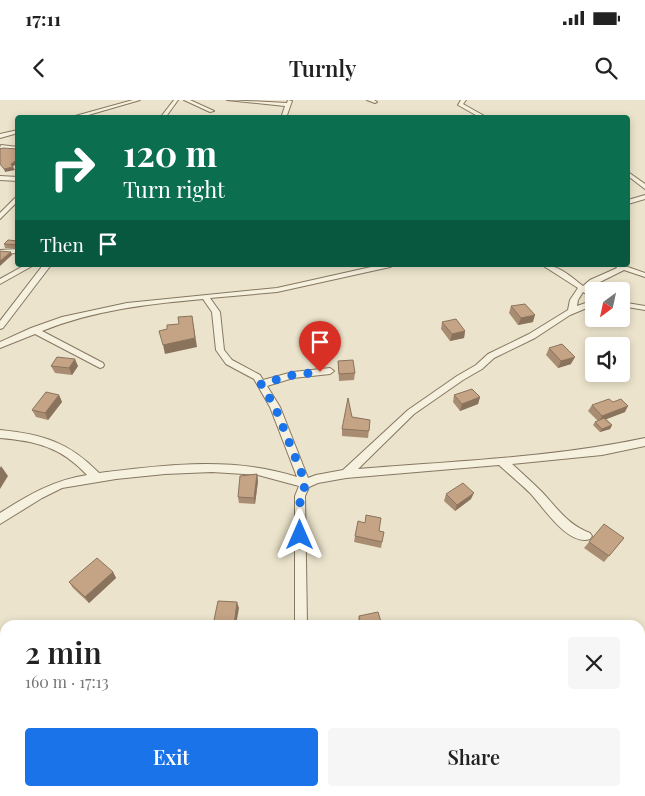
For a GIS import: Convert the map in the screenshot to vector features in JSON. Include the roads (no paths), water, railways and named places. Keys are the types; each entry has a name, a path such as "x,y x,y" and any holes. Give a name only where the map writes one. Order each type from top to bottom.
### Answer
{"street":[{"path":"81,115 142,100"},
{"path":"164,115 176,100"},
{"path":"186,100 212,111"},
{"path":"229,100 290,102 284,115"},
{"path":"460,101 462,105 480,115"},
{"path":"0,136 15,132"},
{"path":"0,145 15,148"},
{"path":"630,176 645,187"},
{"path":"0,178 15,179"},
{"path":"630,201 645,197"},
{"path":"0,217 15,200"},
{"path":"0,252 15,251"},
{"path":"0,282 26,267"},
{"path":"0,326 45,267"},
{"path":"0,345 34,330 65,320 127,306 296,287 381,267"},
{"path":"550,267 560,272 585,291"},
{"path":"572,312 574,300 582,289 616,267"},
{"path":"621,267 645,275"},
{"path":"205,296 216,312 218,345 224,357 257,377 275,407 306,484 300,496 301,620"},
{"path":"346,474 411,412 479,367 491,356 539,333 585,306"},
{"path":"630,306 645,308"},
{"path":"34,330 100,365"},
{"path":"261,384 293,375 330,371"},
{"path":"0,434 28,436 57,445 75,456 96,477"},
{"path":"0,519 54,487 96,477 161,469 247,468 265,471 306,484 346,474 602,451 645,442"},
{"path":"501,461 538,496 562,524 572,531 586,536"}]}
